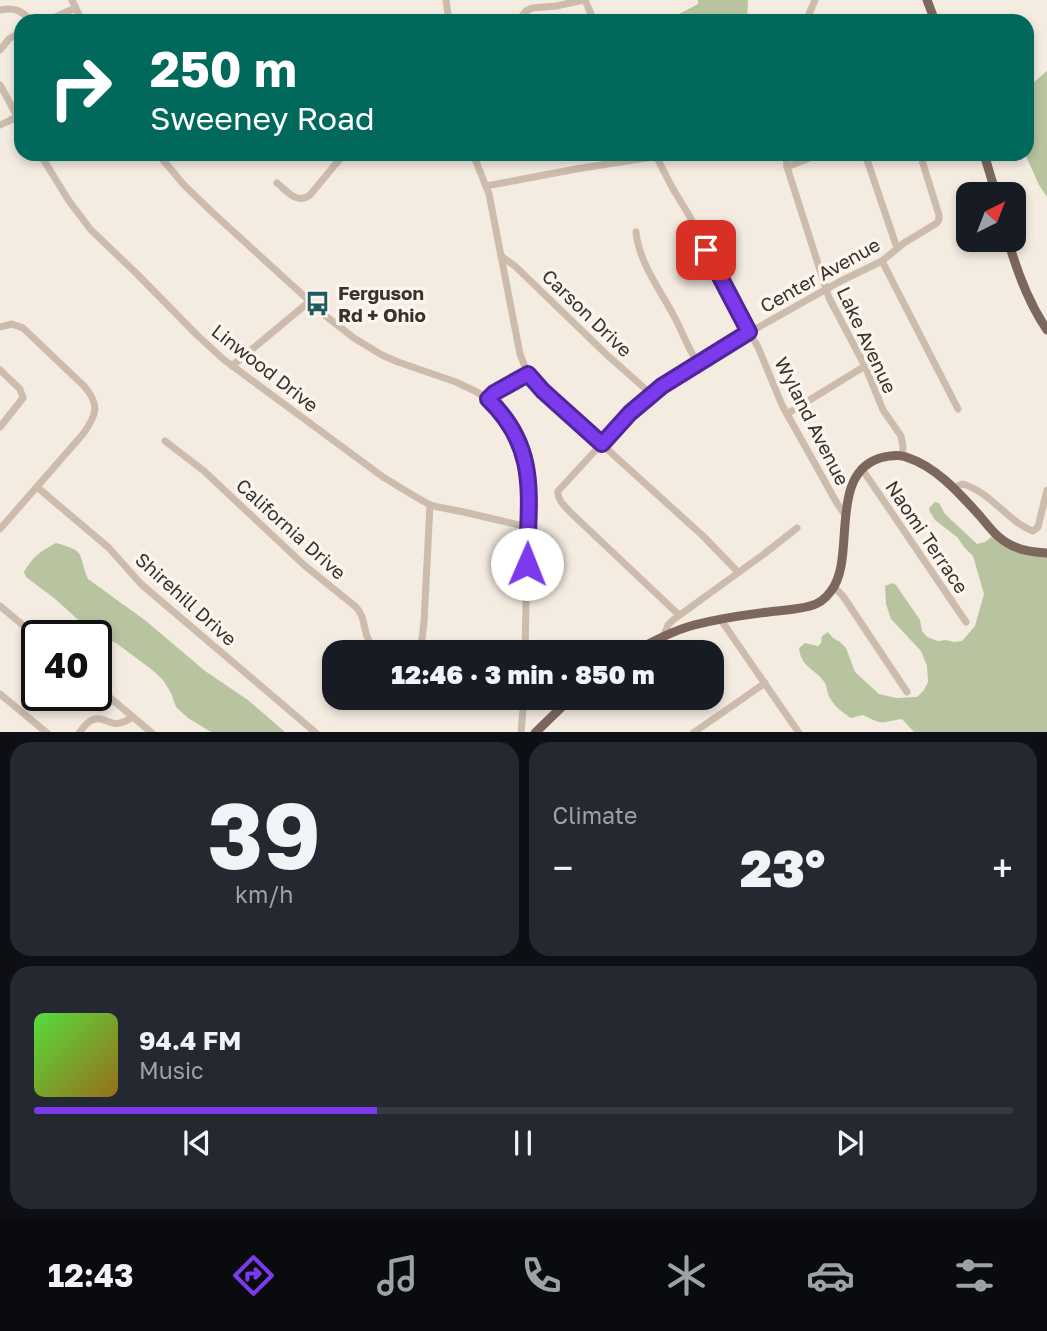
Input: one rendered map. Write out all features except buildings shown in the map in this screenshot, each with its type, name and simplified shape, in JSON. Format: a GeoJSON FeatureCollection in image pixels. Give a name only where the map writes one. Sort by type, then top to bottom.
{"type":"FeatureCollection","features":[{"type":"Feature","properties":{"kind":"main road"},"geometry":{"type":"LineString","coordinates":[[986,161],[992,182]]}},
{"type":"Feature","properties":{"kind":"main road"},"geometry":{"type":"LineString","coordinates":[[1012,252],[1023,286],[1047,330]]}},
{"type":"Feature","properties":{"kind":"main road"},"geometry":{"type":"LineString","coordinates":[[657,640],[687,627],[810,607],[822,600],[834,587],[840,570],[851,487],[862,469],[881,458],[902,456],[933,471],[954,486],[995,534],[1006,542],[1024,550],[1047,553]]}},
{"type":"Feature","properties":{"kind":"main road"},"geometry":{"type":"LineString","coordinates":[[536,732],[559,710]]}},
{"type":"Feature","properties":{"kind":"street"},"geometry":{"type":"LineString","coordinates":[[523,14],[533,8],[584,0]]}},
{"type":"Feature","properties":{"kind":"street"},"geometry":{"type":"LineString","coordinates":[[58,14],[74,4]]}},
{"type":"Feature","properties":{"kind":"street"},"geometry":{"type":"LineString","coordinates":[[0,10],[10,8],[23,14]]}},
{"type":"Feature","properties":{"kind":"street"},"geometry":{"type":"LineString","coordinates":[[0,50],[14,36]]}},
{"type":"Feature","properties":{"kind":"street"},"geometry":{"type":"LineString","coordinates":[[0,85],[14,111]]}},
{"type":"Feature","properties":{"kind":"street","name":"Linwood Drive"},"geometry":{"type":"LineString","coordinates":[[44,161],[91,230],[205,343],[232,366],[383,477],[430,505],[528,527]]}},
{"type":"Feature","properties":{"kind":"street"},"geometry":{"type":"LineString","coordinates":[[164,161],[194,195],[354,338],[382,355],[416,370],[456,382],[475,391],[488,399],[510,423],[523,450],[528,483],[525,640]]}},
{"type":"Feature","properties":{"kind":"street"},"geometry":{"type":"LineString","coordinates":[[277,183],[293,196],[304,199],[338,161]]}},
{"type":"Feature","properties":{"kind":"street"},"geometry":{"type":"LineString","coordinates":[[476,161],[486,186],[518,348],[528,374],[738,572]]}},
{"type":"Feature","properties":{"kind":"street"},"geometry":{"type":"LineString","coordinates":[[486,186],[622,161]]}},
{"type":"Feature","properties":{"kind":"street","name":"Wyland Avenue"},"geometry":{"type":"LineString","coordinates":[[659,161],[758,347],[787,414],[846,516]]}},
{"type":"Feature","properties":{"kind":"street","name":"Lake Avenue"},"geometry":{"type":"LineString","coordinates":[[787,161],[825,289],[865,366],[883,410],[902,439],[902,456]]}},
{"type":"Feature","properties":{"kind":"street"},"geometry":{"type":"LineString","coordinates":[[787,167],[802,161]]}},
{"type":"Feature","properties":{"kind":"street"},"geometry":{"type":"LineString","coordinates":[[867,161],[897,248]]}},
{"type":"Feature","properties":{"kind":"street","name":"Center Avenue"},"geometry":{"type":"LineString","coordinates":[[679,615],[570,512],[560,501],[560,489],[630,413],[674,377],[825,289],[882,261],[897,248],[931,227],[939,219],[922,161]]}},
{"type":"Feature","properties":{"kind":"street"},"geometry":{"type":"LineString","coordinates":[[636,232],[639,249],[698,363]]}},
{"type":"Feature","properties":{"kind":"street","name":"Carson Drive"},"geometry":{"type":"LineString","coordinates":[[501,256],[515,266],[651,394]]}},
{"type":"Feature","properties":{"kind":"street"},"geometry":{"type":"LineString","coordinates":[[882,261],[958,410]]}},
{"type":"Feature","properties":{"kind":"street"},"geometry":{"type":"LineString","coordinates":[[232,366],[310,301]]}},
{"type":"Feature","properties":{"kind":"street"},"geometry":{"type":"LineString","coordinates":[[0,327],[12,324],[23,328],[83,386],[94,401],[95,413],[91,424],[0,529]]}},
{"type":"Feature","properties":{"kind":"street"},"geometry":{"type":"LineString","coordinates":[[787,414],[865,366]]}},
{"type":"Feature","properties":{"kind":"street"},"geometry":{"type":"LineString","coordinates":[[0,370],[20,389],[23,398],[0,427]]}},
{"type":"Feature","properties":{"kind":"street"},"geometry":{"type":"LineString","coordinates":[[488,399],[528,374]]}},
{"type":"Feature","properties":{"kind":"street","name":"California Drive"},"geometry":{"type":"LineString","coordinates":[[165,441],[195,464],[311,571],[356,607],[362,615],[368,640]]}},
{"type":"Feature","properties":{"kind":"street","name":"Naomi Terrace"},"geometry":{"type":"LineString","coordinates":[[862,469],[966,622]]}},
{"type":"Feature","properties":{"kind":"street"},"geometry":{"type":"LineString","coordinates":[[954,486],[963,484],[981,492],[1033,531],[1038,527],[1047,490]]}},
{"type":"Feature","properties":{"kind":"street","name":"Shirehill Drive"},"geometry":{"type":"LineString","coordinates":[[37,487],[109,548],[141,584],[315,732]]}},
{"type":"Feature","properties":{"kind":"street"},"geometry":{"type":"LineString","coordinates":[[422,640],[425,622],[430,505]]}},
{"type":"Feature","properties":{"kind":"street"},"geometry":{"type":"LineString","coordinates":[[663,637],[668,625],[679,615],[797,528]]}},
{"type":"Feature","properties":{"kind":"street"},"geometry":{"type":"LineString","coordinates":[[834,587],[843,596],[907,692]]}},
{"type":"Feature","properties":{"kind":"street"},"geometry":{"type":"LineString","coordinates":[[0,606],[21,624]]}},
{"type":"Feature","properties":{"kind":"street"},"geometry":{"type":"LineString","coordinates":[[721,620],[798,732]]}},
{"type":"Feature","properties":{"kind":"street"},"geometry":{"type":"LineString","coordinates":[[694,732],[765,683]]}},
{"type":"Feature","properties":{"kind":"street"},"geometry":{"type":"LineString","coordinates":[[0,694],[46,732]]}},
{"type":"Feature","properties":{"kind":"street"},"geometry":{"type":"LineString","coordinates":[[112,699],[151,732]]}},
{"type":"Feature","properties":{"kind":"street"},"geometry":{"type":"LineString","coordinates":[[521,732],[523,710]]}},
{"type":"Feature","properties":{"kind":"street"},"geometry":{"type":"LineString","coordinates":[[80,732],[94,719],[118,729],[133,717]]}},
{"type":"Feature","properties":{"kind":"green space"},"geometry":{"type":"Polygon","coordinates":[[[698,0],[748,0],[747,14],[679,14],[698,4],[698,0]]]}},
{"type":"Feature","properties":{"kind":"green space"},"geometry":{"type":"Polygon","coordinates":[[[1047,71],[1047,197],[1028,161],[1034,161],[1034,82],[1047,71]]]}},
{"type":"Feature","properties":{"kind":"green space"},"geometry":{"type":"Polygon","coordinates":[[[935,502],[939,503],[945,514],[977,544],[985,542],[995,534],[1001,539],[1047,553],[1047,732],[914,732],[902,719],[882,722],[863,715],[851,718],[835,705],[825,683],[800,655],[799,648],[805,643],[818,646],[822,636],[828,632],[846,648],[855,672],[879,694],[896,698],[917,697],[924,690],[928,682],[927,666],[921,651],[891,619],[886,604],[885,586],[892,583],[896,585],[920,620],[922,631],[927,637],[938,641],[962,641],[975,626],[984,594],[973,556],[930,512],[929,508],[935,502]]]}},
{"type":"Feature","properties":{"kind":"green space"},"geometry":{"type":"Polygon","coordinates":[[[56,543],[77,551],[88,579],[146,621],[205,671],[248,700],[285,732],[211,732],[188,718],[176,707],[163,680],[112,641],[112,620],[79,620],[26,577],[24,572],[27,567],[42,551],[56,543]]]}},
{"type":"Feature","properties":{"kind":"place","name":"Ferguson Rd + Ohio"},"geometry":{"type":"Point","coordinates":[318,304]}},
{"type":"Feature","properties":{"kind":"route"},"geometry":{"type":"LineString","coordinates":[[527,564],[526,461],[520,441],[510,423],[488,399],[528,374],[602,444],[651,394],[749,332],[706,250]]}}]}
